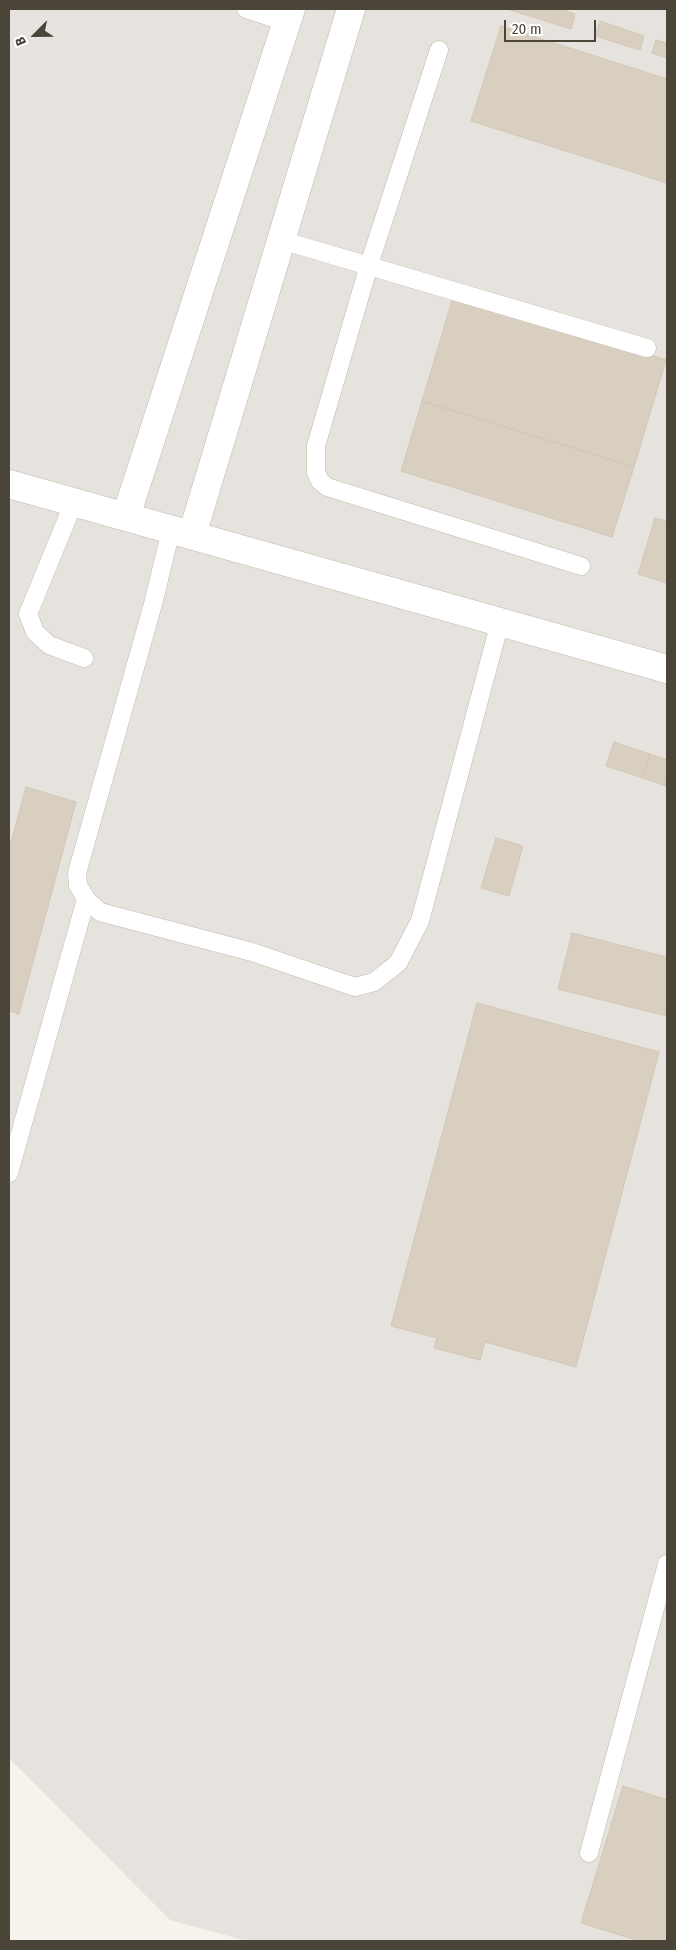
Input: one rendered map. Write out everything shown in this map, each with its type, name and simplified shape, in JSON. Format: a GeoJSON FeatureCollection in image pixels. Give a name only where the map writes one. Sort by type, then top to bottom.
{"type":"FeatureCollection","features":[{"type":"Feature","properties":{"kind":"street"},"geometry":{"type":"LineString","coordinates":[[182,532],[281,240],[351,9]]}},
{"type":"Feature","properties":{"kind":"street"},"geometry":{"type":"LineString","coordinates":[[126,516],[288,16]]}},
{"type":"Feature","properties":{"kind":"street"},"geometry":{"type":"LineString","coordinates":[[9,484],[667,669]]}},
{"type":"Feature","properties":{"kind":"lane"},"geometry":{"type":"LineString","coordinates":[[246,9],[288,16]]}},
{"type":"Feature","properties":{"kind":"lane"},"geometry":{"type":"LineString","coordinates":[[439,50],[369,265],[316,446],[316,472],[320,481],[328,487],[580,566]]}},
{"type":"Feature","properties":{"kind":"lane"},"geometry":{"type":"LineString","coordinates":[[281,240],[648,348]]}},
{"type":"Feature","properties":{"kind":"lane"},"geometry":{"type":"LineString","coordinates":[[74,502],[28,614],[35,632],[49,645],[84,658]]}},
{"type":"Feature","properties":{"kind":"lane"},"geometry":{"type":"LineString","coordinates":[[182,532],[153,604],[77,873],[78,885],[86,900],[100,912],[252,952],[356,987],[374,982],[398,963],[420,921],[500,622]]}},
{"type":"Feature","properties":{"kind":"lane"},"geometry":{"type":"LineString","coordinates":[[9,1173],[86,900]]}},
{"type":"Feature","properties":{"kind":"lane"},"geometry":{"type":"LineString","coordinates":[[589,1853],[667,1564]]}},
{"type":"Feature","properties":{"kind":"shaded area"},"geometry":{"type":"Polygon","coordinates":[[[9,9],[667,9],[667,1941],[247,1941],[170,1920],[9,1758],[9,9]]]}},
{"type":"Feature","properties":{"kind":"building"},"geometry":{"type":"Polygon","coordinates":[[[507,9],[560,9],[575,14],[571,29],[507,9]]]}},
{"type":"Feature","properties":{"kind":"building"},"geometry":{"type":"Polygon","coordinates":[[[600,21],[644,36],[640,50],[595,36],[600,21]]]}},
{"type":"Feature","properties":{"kind":"building"},"geometry":{"type":"Polygon","coordinates":[[[501,26],[667,79],[667,183],[471,121],[501,26]]]}},
{"type":"Feature","properties":{"kind":"building"},"geometry":{"type":"Polygon","coordinates":[[[656,40],[667,43],[667,58],[652,53],[656,40]]]}},
{"type":"Feature","properties":{"kind":"building"},"geometry":{"type":"Polygon","coordinates":[[[454,294],[666,360],[634,467],[422,401],[454,294]]]}},
{"type":"Feature","properties":{"kind":"building"},"geometry":{"type":"Polygon","coordinates":[[[422,401],[634,467],[612,537],[401,471],[422,401]]]}},
{"type":"Feature","properties":{"kind":"building"},"geometry":{"type":"Polygon","coordinates":[[[655,518],[667,521],[667,583],[638,574],[655,518]]]}},
{"type":"Feature","properties":{"kind":"building"},"geometry":{"type":"Polygon","coordinates":[[[614,742],[650,754],[643,778],[606,766],[614,742]]]}},
{"type":"Feature","properties":{"kind":"building"},"geometry":{"type":"Polygon","coordinates":[[[650,754],[667,760],[666,786],[643,778],[650,754]]]}},
{"type":"Feature","properties":{"kind":"building"},"geometry":{"type":"Polygon","coordinates":[[[26,787],[76,802],[19,1014],[9,1011],[9,850],[26,787]]]}},
{"type":"Feature","properties":{"kind":"building"},"geometry":{"type":"Polygon","coordinates":[[[496,838],[523,846],[509,896],[481,888],[496,838]]]}},
{"type":"Feature","properties":{"kind":"building"},"geometry":{"type":"Polygon","coordinates":[[[572,933],[667,957],[667,1016],[558,989],[572,933]]]}},
{"type":"Feature","properties":{"kind":"building"},"geometry":{"type":"Polygon","coordinates":[[[477,1003],[659,1052],[576,1367],[485,1342],[480,1360],[434,1348],[437,1338],[391,1326],[477,1003]]]}},
{"type":"Feature","properties":{"kind":"building"},"geometry":{"type":"Polygon","coordinates":[[[623,1786],[667,1800],[667,1941],[639,1941],[581,1923],[623,1786]]]}}]}
